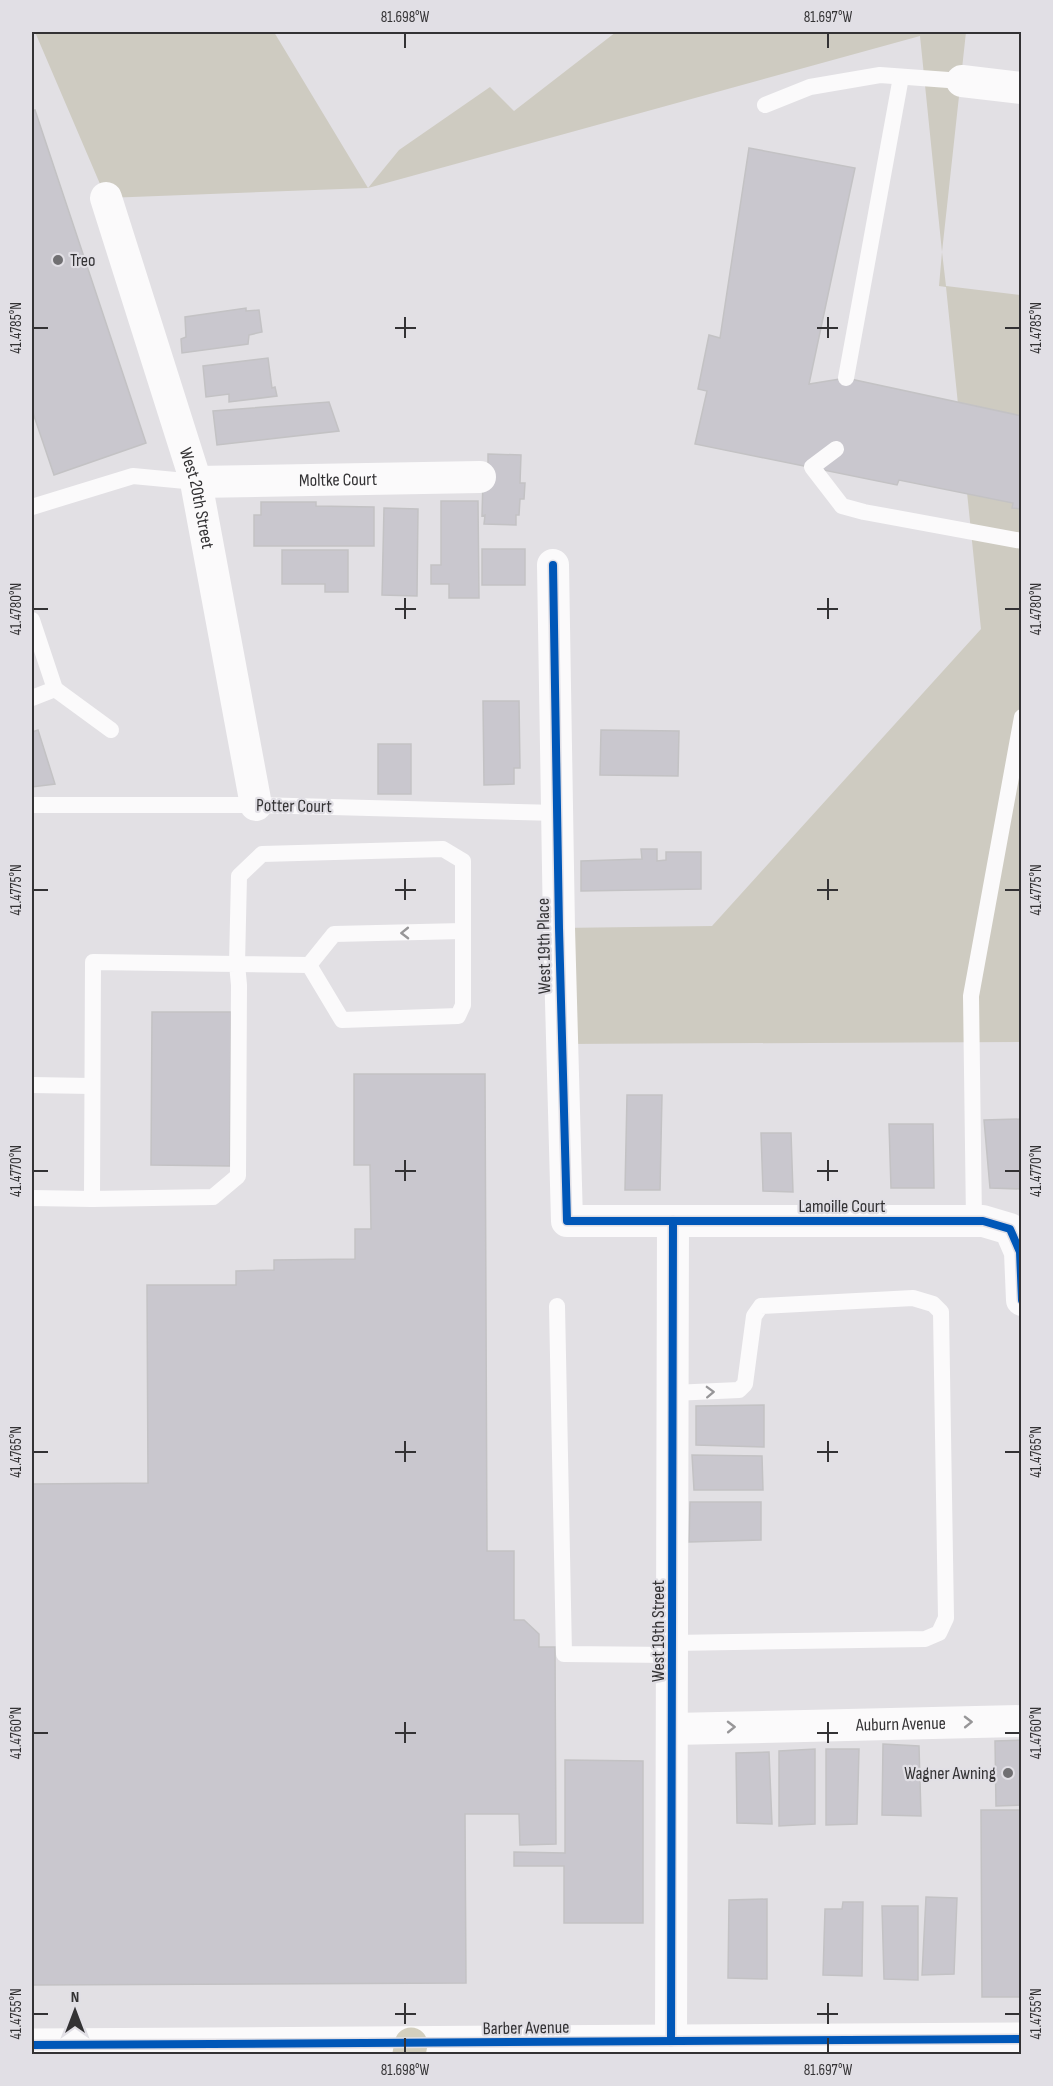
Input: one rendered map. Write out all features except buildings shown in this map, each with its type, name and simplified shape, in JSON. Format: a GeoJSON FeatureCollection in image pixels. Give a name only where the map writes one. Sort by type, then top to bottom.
{"type":"FeatureCollection","features":[{"type":"Feature","properties":{"kind":"street"},"geometry":{"type":"LineString","coordinates":[[963,81],[1022,88]]}},
{"type":"Feature","properties":{"kind":"street","name":"West 20th Street"},"geometry":{"type":"LineString","coordinates":[[106,198],[196,482],[256,805]]}},
{"type":"Feature","properties":{"kind":"street","name":"Moltke Court"},"geometry":{"type":"LineString","coordinates":[[196,482],[480,477]]}},
{"type":"Feature","properties":{"kind":"street","name":"West 19th Place"},"geometry":{"type":"LineString","coordinates":[[554,565],[563,1120],[567,1221],[673,1221]]}},
{"type":"Feature","properties":{"kind":"street","name":"Lamoille Court"},"geometry":{"type":"LineString","coordinates":[[673,1221],[983,1221],[1010,1229],[1020,1252],[1022,1300]]}},
{"type":"Feature","properties":{"kind":"street","name":"West 19th Street"},"geometry":{"type":"LineString","coordinates":[[671,2041],[673,1221]]}},
{"type":"Feature","properties":{"kind":"street","name":"Auburn Avenue"},"geometry":{"type":"LineString","coordinates":[[673,1729],[1022,1721]]}},
{"type":"Feature","properties":{"kind":"street","name":"Barber Avenue"},"geometry":{"type":"LineString","coordinates":[[32,2045],[410,2049],[671,2041],[720,2048],[860,2047],[1022,2039]]}},
{"type":"Feature","properties":{"kind":"lane"},"geometry":{"type":"LineString","coordinates":[[765,105],[810,87],[880,75],[963,81]]}},
{"type":"Feature","properties":{"kind":"lane"},"geometry":{"type":"LineString","coordinates":[[846,378],[901,77]]}},
{"type":"Feature","properties":{"kind":"lane"},"geometry":{"type":"LineString","coordinates":[[836,449],[812,467],[842,506],[1022,541]]}},
{"type":"Feature","properties":{"kind":"lane"},"geometry":{"type":"LineString","coordinates":[[32,507],[133,476],[196,482]]}},
{"type":"Feature","properties":{"kind":"lane"},"geometry":{"type":"LineString","coordinates":[[32,620],[55,689],[111,730]]}},
{"type":"Feature","properties":{"kind":"lane"},"geometry":{"type":"LineString","coordinates":[[32,698],[55,689]]}},
{"type":"Feature","properties":{"kind":"lane"},"geometry":{"type":"LineString","coordinates":[[974,1221],[971,996],[1022,717]]}},
{"type":"Feature","properties":{"kind":"lane","name":"Potter Court"},"geometry":{"type":"LineString","coordinates":[[32,805],[256,805],[557,813]]}},
{"type":"Feature","properties":{"kind":"lane"},"geometry":{"type":"LineString","coordinates":[[32,1198],[213,1197],[238,1176],[239,876],[262,854],[443,849],[463,861],[464,1005],[458,1016],[342,1020],[309,965]]}},
{"type":"Feature","properties":{"kind":"lane"},"geometry":{"type":"LineString","coordinates":[[309,965],[334,934],[463,931]]}},
{"type":"Feature","properties":{"kind":"lane"},"geometry":{"type":"LineString","coordinates":[[92,1199],[93,962],[309,965]]}},
{"type":"Feature","properties":{"kind":"lane"},"geometry":{"type":"LineString","coordinates":[[32,1085],[91,1086]]}},
{"type":"Feature","properties":{"kind":"lane"},"geometry":{"type":"LineString","coordinates":[[557,1306],[564,1654],[673,1649],[712,1642],[925,1639],[939,1633],[946,1618],[941,1312],[933,1304],[914,1298],[761,1306],[754,1316],[745,1384],[739,1390],[673,1393]]}},
{"type":"Feature","properties":{"kind":"shaded area"},"geometry":{"type":"Polygon","coordinates":[[[35,32],[274,32],[368,188],[106,198],[35,32]]]}},
{"type":"Feature","properties":{"kind":"shaded area"},"geometry":{"type":"Polygon","coordinates":[[[616,32],[966,32],[942,252],[920,36],[368,188],[399,150],[490,87],[514,111],[616,32]]]}},
{"type":"Feature","properties":{"kind":"shaded area"},"geometry":{"type":"Polygon","coordinates":[[[942,252],[946,286],[1021,295],[1021,1042],[562,1044],[559,928],[712,926],[981,629],[946,287],[939,286],[942,252]]]}},
{"type":"Feature","properties":{"kind":"cycle path"},"geometry":{"type":"LineString","coordinates":[[553,565],[567,1221],[983,1221],[1010,1229],[1020,1252],[1022,1300]]}},
{"type":"Feature","properties":{"kind":"cycle path"},"geometry":{"type":"LineString","coordinates":[[671,2041],[673,1221]]}},
{"type":"Feature","properties":{"kind":"cycle path"},"geometry":{"type":"LineString","coordinates":[[32,2045],[1022,2039]]}},
{"type":"Feature","properties":{"kind":"place","name":"Treo"},"geometry":{"type":"Point","coordinates":[58,260]}},
{"type":"Feature","properties":{"kind":"place","name":"Wagner Awning"},"geometry":{"type":"Point","coordinates":[1008,1773]}}]}
